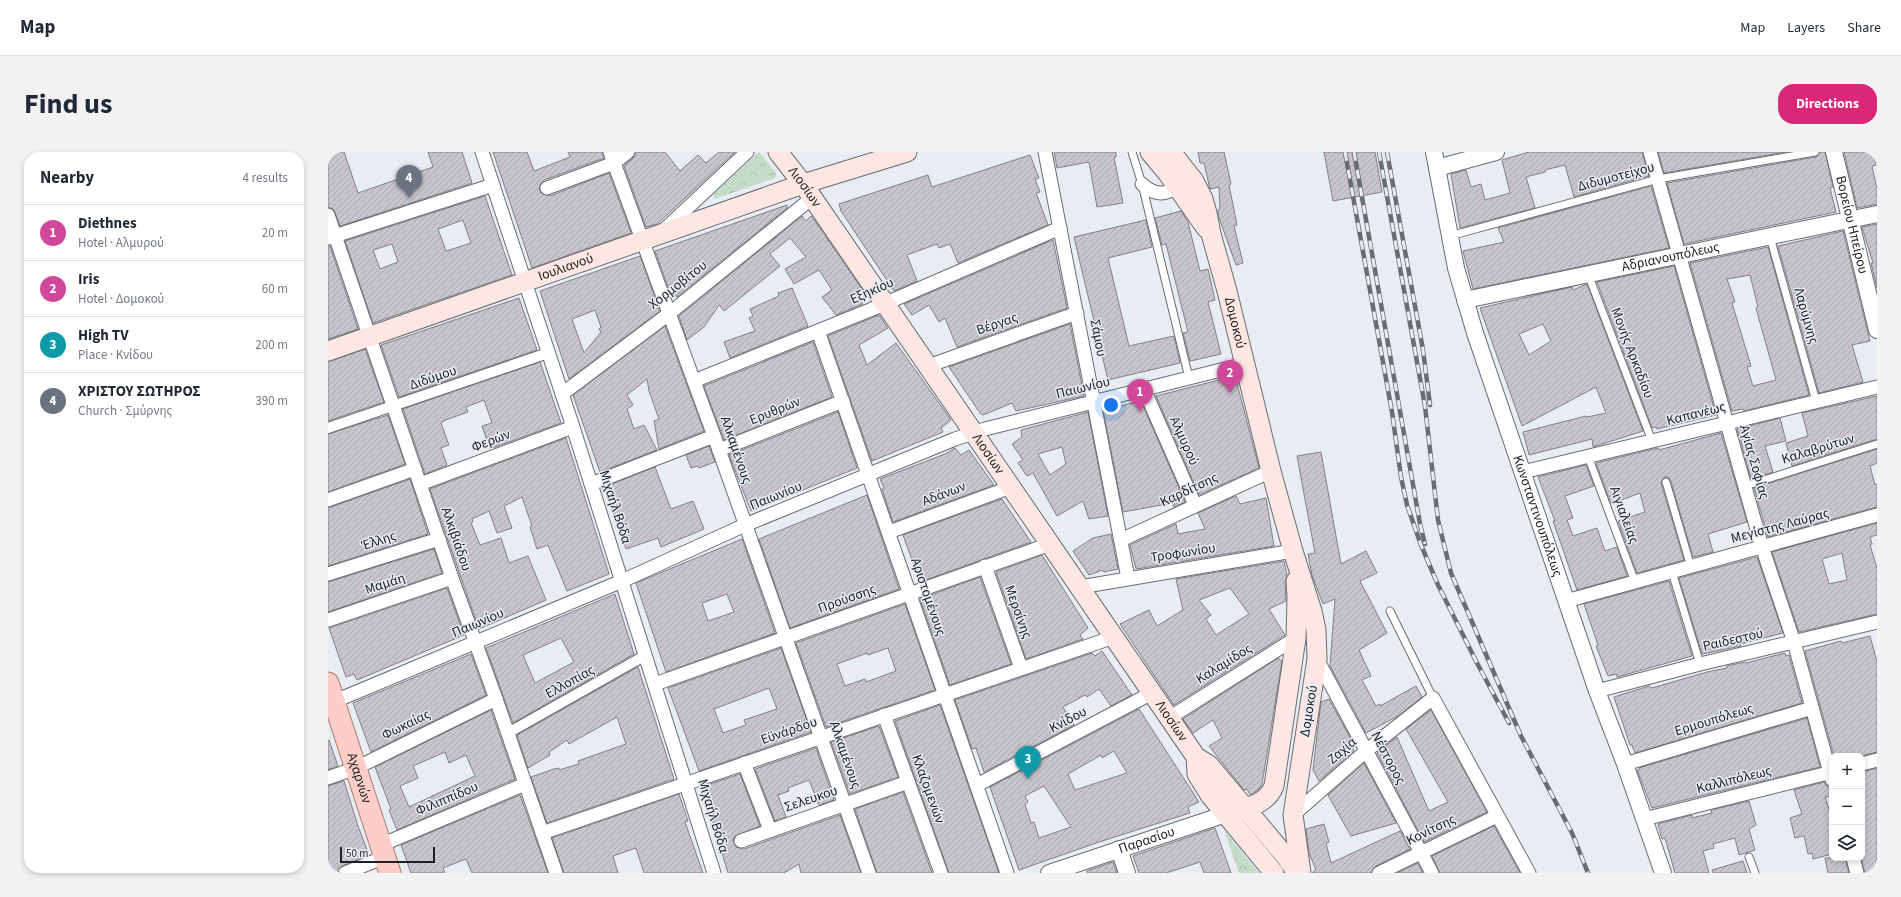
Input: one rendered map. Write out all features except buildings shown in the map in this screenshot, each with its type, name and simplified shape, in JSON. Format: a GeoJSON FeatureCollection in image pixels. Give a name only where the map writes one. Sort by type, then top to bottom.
{"type":"FeatureCollection","features":[{"type":"Feature","properties":{"kind":"main road","name":"Λιοσίων"},"geometry":{"type":"LineString","coordinates":[[778,152],[808,191],[1196,757],[1209,765],[1297,873]]}},
{"type":"Feature","properties":{"kind":"main road","name":"Ιουλιανού"},"geometry":{"type":"LineString","coordinates":[[328,351],[660,234],[808,191],[907,152]]}},
{"type":"Feature","properties":{"kind":"main road"},"geometry":{"type":"LineString","coordinates":[[1150,152],[1211,234]]}},
{"type":"Feature","properties":{"kind":"main road","name":"Δομοκού"},"geometry":{"type":"LineString","coordinates":[[1176,158],[1194,181],[1203,199],[1271,471],[1293,551],[1312,611],[1316,630],[1316,659],[1293,815],[1301,873]]}},
{"type":"Feature","properties":{"kind":"main road","name":"Δομοκού"},"geometry":{"type":"LineString","coordinates":[[1245,808],[1259,804],[1271,793],[1274,786],[1296,638],[1297,597],[1293,551]]}},
{"type":"Feature","properties":{"kind":"main road","name":"Αχαρνών"},"geometry":{"type":"LineString","coordinates":[[330,696],[386,858]]}},
{"type":"Feature","properties":{"kind":"main road","name":"Λιοσίων"},"geometry":{"type":"LineString","coordinates":[[1196,757],[1197,774],[1210,795],[1274,873]]}},
{"type":"Feature","properties":{"kind":"main road","name":"Παρασίου"},"geometry":{"type":"LineString","coordinates":[[1226,814],[1245,808]]}},
{"type":"Feature","properties":{"kind":"street","name":"Μιχαήλ Βόδα"},"geometry":{"type":"LineString","coordinates":[[482,152],[573,426],[714,873]]}},
{"type":"Feature","properties":{"kind":"street"},"geometry":{"type":"LineString","coordinates":[[547,188],[612,157],[628,152]]}},
{"type":"Feature","properties":{"kind":"street"},"geometry":{"type":"LineString","coordinates":[[660,234],[747,152]]}},
{"type":"Feature","properties":{"kind":"street","name":"Σάμου"},"geometry":{"type":"LineString","coordinates":[[1045,152],[1128,578]]}},
{"type":"Feature","properties":{"kind":"street","name":"Κωνσταντινουπόλεως"},"geometry":{"type":"LineString","coordinates":[[1434,152],[1450,236],[1465,300],[1597,692],[1625,764],[1663,873]]}},
{"type":"Feature","properties":{"kind":"street"},"geometry":{"type":"LineString","coordinates":[[1437,168],[1496,152]]}},
{"type":"Feature","properties":{"kind":"street","name":"Αγίας Σοφίας"},"geometry":{"type":"LineString","coordinates":[[1650,152],[1744,486],[1762,547],[1794,642],[1829,768]]}},
{"type":"Feature","properties":{"kind":"street","name":"Βορείου Ηπείρου"},"geometry":{"type":"LineString","coordinates":[[1834,152],[1850,220],[1873,297],[1877,330]]}},
{"type":"Feature","properties":{"kind":"street","name":"Αλκαμένους"},"geometry":{"type":"LineString","coordinates":[[612,157],[670,313],[822,737],[869,873]]}},
{"type":"Feature","properties":{"kind":"street"},"geometry":{"type":"LineString","coordinates":[[1142,184],[1147,189],[1160,193],[1167,192],[1176,186]]}},
{"type":"Feature","properties":{"kind":"street"},"geometry":{"type":"LineString","coordinates":[[331,237],[493,185]]}},
{"type":"Feature","properties":{"kind":"street","name":"Χορμοβίτου"},"geometry":{"type":"LineString","coordinates":[[562,394],[670,313],[808,191]]}},
{"type":"Feature","properties":{"kind":"street","name":"Αδριανουπόλεως"},"geometry":{"type":"LineString","coordinates":[[1465,300],[1877,214]]}},
{"type":"Feature","properties":{"kind":"street","name":"Αλκιβιάδου"},"geometry":{"type":"LineString","coordinates":[[328,215],[331,237],[370,336],[452,578],[508,733],[556,873]]}},
{"type":"Feature","properties":{"kind":"street","name":"Εξηκίου"},"geometry":{"type":"LineString","coordinates":[[694,380],[818,332],[1060,228]]}},
{"type":"Feature","properties":{"kind":"street","name":"Βέργας"},"geometry":{"type":"LineString","coordinates":[[928,366],[1077,313]]}},
{"type":"Feature","properties":{"kind":"street","name":"Αριστομένους"},"geometry":{"type":"LineString","coordinates":[[818,332],[946,694],[1007,873]]}},
{"type":"Feature","properties":{"kind":"street","name":"Διδύμου"},"geometry":{"type":"LineString","coordinates":[[328,428],[548,353]]}},
{"type":"Feature","properties":{"kind":"street","name":"Παιωνίου"},"geometry":{"type":"LineString","coordinates":[[330,696],[475,642],[622,581],[745,525],[869,476],[955,439],[1245,364]]}},
{"type":"Feature","properties":{"kind":"street","name":"Καπανέως"},"geometry":{"type":"LineString","coordinates":[[1523,472],[1877,387]]}},
{"type":"Feature","properties":{"kind":"street","name":"Αλμυρού"},"geometry":{"type":"LineString","coordinates":[[1144,389],[1195,505]]}},
{"type":"Feature","properties":{"kind":"street","name":"Ερυθρών"},"geometry":{"type":"LineString","coordinates":[[719,450],[843,401]]}},
{"type":"Feature","properties":{"kind":"street","name":"Φερών"},"geometry":{"type":"LineString","coordinates":[[420,484],[573,426]]}},
{"type":"Feature","properties":{"kind":"street"},"geometry":{"type":"LineString","coordinates":[[591,484],[714,436]]}},
{"type":"Feature","properties":{"kind":"street"},"geometry":{"type":"LineString","coordinates":[[328,500],[415,469]]}},
{"type":"Feature","properties":{"kind":"street","name":"Καρδίτσης"},"geometry":{"type":"LineString","coordinates":[[1121,540],[1271,471]]}},
{"type":"Feature","properties":{"kind":"street","name":"Αδάνων"},"geometry":{"type":"LineString","coordinates":[[889,532],[1011,487]]}},
{"type":"Feature","properties":{"kind":"street","name":"Μεγίστης Λαύρας"},"geometry":{"type":"LineString","coordinates":[[1566,601],[1877,515]]}},
{"type":"Feature","properties":{"kind":"street","name":"Έλλης"},"geometry":{"type":"LineString","coordinates":[[328,574],[439,539]]}},
{"type":"Feature","properties":{"kind":"street","name":"Προύσσης"},"geometry":{"type":"LineString","coordinates":[[655,684],[1050,544]]}},
{"type":"Feature","properties":{"kind":"street","name":"Τροφωνίου"},"geometry":{"type":"LineString","coordinates":[[1080,587],[1293,551]]}},
{"type":"Feature","properties":{"kind":"street","name":"Μερσίνης"},"geometry":{"type":"LineString","coordinates":[[985,566],[1021,668]]}},
{"type":"Feature","properties":{"kind":"street","name":"Μαμάη"},"geometry":{"type":"LineString","coordinates":[[328,620],[452,578]]}},
{"type":"Feature","properties":{"kind":"street","name":"Ραιδεστού"},"geometry":{"type":"LineString","coordinates":[[1597,692],[1700,664],[1877,624]]}},
{"type":"Feature","properties":{"kind":"street","name":"Εϋνάρδου"},"geometry":{"type":"LineString","coordinates":[[542,833],[1114,637]]}},
{"type":"Feature","properties":{"kind":"street","name":"Καλαμίδος"},"geometry":{"type":"LineString","coordinates":[[1169,718],[1296,638]]}},
{"type":"Feature","properties":{"kind":"street","name":"Ελλοπίας"},"geometry":{"type":"LineString","coordinates":[[508,733],[646,655]]}},
{"type":"Feature","properties":{"kind":"street","name":"Νέστορος"},"geometry":{"type":"LineString","coordinates":[[1316,659],[1432,873]]}},
{"type":"Feature","properties":{"kind":"street"},"geometry":{"type":"LineString","coordinates":[[1311,693],[1333,690]]}},
{"type":"Feature","properties":{"kind":"street","name":"Κνίδου"},"geometry":{"type":"LineString","coordinates":[[977,785],[1152,693]]}},
{"type":"Feature","properties":{"kind":"street"},"geometry":{"type":"LineString","coordinates":[[1433,698],[1529,873]]}},
{"type":"Feature","properties":{"kind":"street","name":"Ζαχία"},"geometry":{"type":"LineString","coordinates":[[1293,815],[1366,751],[1433,698]]}},
{"type":"Feature","properties":{"kind":"street","name":"Φωκαίας"},"geometry":{"type":"LineString","coordinates":[[328,778],[356,768],[496,699]]}},
{"type":"Feature","properties":{"kind":"street","name":"Ερμουπόλεως"},"geometry":{"type":"LineString","coordinates":[[1625,764],[1812,708]]}},
{"type":"Feature","properties":{"kind":"street","name":"Κλαζομενών"},"geometry":{"type":"LineString","coordinates":[[884,715],[941,873]]}},
{"type":"Feature","properties":{"kind":"street"},"geometry":{"type":"LineString","coordinates":[[1865,763],[1877,760]]}},
{"type":"Feature","properties":{"kind":"street"},"geometry":{"type":"LineString","coordinates":[[744,763],[770,830]]}},
{"type":"Feature","properties":{"kind":"street","name":"Καλλιπόλεως"},"geometry":{"type":"LineString","coordinates":[[1644,820],[1829,775]]}},
{"type":"Feature","properties":{"kind":"street","name":"Σελευκου"},"geometry":{"type":"LineString","coordinates":[[741,841],[908,782]]}},
{"type":"Feature","properties":{"kind":"street","name":"Φιλιππίδου"},"geometry":{"type":"LineString","coordinates":[[345,873],[386,858],[525,784]]}},
{"type":"Feature","properties":{"kind":"street","name":"Παρασίου"},"geometry":{"type":"LineString","coordinates":[[1049,873],[1226,814]]}},
{"type":"Feature","properties":{"kind":"street","name":"Κονίτσης"},"geometry":{"type":"LineString","coordinates":[[1379,873],[1497,816]]}},
{"type":"Feature","properties":{"kind":"street"},"geometry":{"type":"LineString","coordinates":[[1295,833],[1310,873]]}},
{"type":"Feature","properties":{"kind":"street"},"geometry":{"type":"LineString","coordinates":[[1119,849],[1127,873]]}},
{"type":"Feature","properties":{"kind":"street"},"geometry":{"type":"LineString","coordinates":[[1854,861],[1858,873]]}},
{"type":"Feature","properties":{"kind":"lane"},"geometry":{"type":"LineString","coordinates":[[1132,152],[1142,184],[1189,378]]}},
{"type":"Feature","properties":{"kind":"lane","name":"Διδυμοτείχου"},"geometry":{"type":"LineString","coordinates":[[1450,236],[1658,179],[1815,152]]}},
{"type":"Feature","properties":{"kind":"lane"},"geometry":{"type":"LineString","coordinates":[[1176,158],[1181,178],[1176,186]]}},
{"type":"Feature","properties":{"kind":"lane","name":"Λαρύμνης"},"geometry":{"type":"LineString","coordinates":[[1770,237],[1816,401]]}},
{"type":"Feature","properties":{"kind":"lane","name":"Μονής Αρκαδίου"},"geometry":{"type":"LineString","coordinates":[[1588,274],[1652,441]]}},
{"type":"Feature","properties":{"kind":"lane","name":"Καλαβρύτων"},"geometry":{"type":"LineString","coordinates":[[1744,486],[1877,444]]}},
{"type":"Feature","properties":{"kind":"lane","name":"Αιγιαλείας"},"geometry":{"type":"LineString","coordinates":[[1588,456],[1635,582]]}},
{"type":"Feature","properties":{"kind":"lane"},"geometry":{"type":"LineString","coordinates":[[1666,482],[1691,567]]}},
{"type":"Feature","properties":{"kind":"lane"},"geometry":{"type":"LineString","coordinates":[[1672,572],[1700,664]]}},
{"type":"Feature","properties":{"kind":"lane"},"geometry":{"type":"LineString","coordinates":[[1390,611],[1433,698]]}},
{"type":"Feature","properties":{"kind":"lane"},"geometry":{"type":"LineString","coordinates":[[1749,857],[1755,873]]}},
{"type":"Feature","properties":{"kind":"green space"},"geometry":{"type":"Polygon","coordinates":[[[759,152],[776,173],[775,178],[715,199],[713,195],[759,152]]]}},
{"type":"Feature","properties":{"kind":"green space"},"geometry":{"type":"Polygon","coordinates":[[[1224,830],[1229,836],[1259,873],[1239,873],[1224,830]]]}},
{"type":"Feature","properties":{"kind":"railway"},"geometry":{"type":"LineString","coordinates":[[1345,152],[1392,412],[1401,477],[1407,505],[1421,545],[1438,585],[1509,723]]}},
{"type":"Feature","properties":{"kind":"railway"},"geometry":{"type":"LineString","coordinates":[[1354,152],[1420,524],[1425,544]]}},
{"type":"Feature","properties":{"kind":"railway"},"geometry":{"type":"LineString","coordinates":[[1379,152],[1425,406],[1438,520],[1451,573],[1521,736],[1572,833],[1588,873]]}},
{"type":"Feature","properties":{"kind":"railway"},"geometry":{"type":"LineString","coordinates":[[1387,152],[1423,350],[1430,405]]}},
{"type":"Feature","properties":{"kind":"place","name":"ΧΡΙΣΤΟΥ ΣΩΤΗΡΟΣ"},"geometry":{"type":"Point","coordinates":[409,198]}},
{"type":"Feature","properties":{"kind":"place","name":"Iris"},"geometry":{"type":"Point","coordinates":[1230,393]}},
{"type":"Feature","properties":{"kind":"place","name":"Diethnes"},"geometry":{"type":"Point","coordinates":[1140,412]}},
{"type":"Feature","properties":{"kind":"place","name":"High TV"},"geometry":{"type":"Point","coordinates":[1028,779]}}]}
